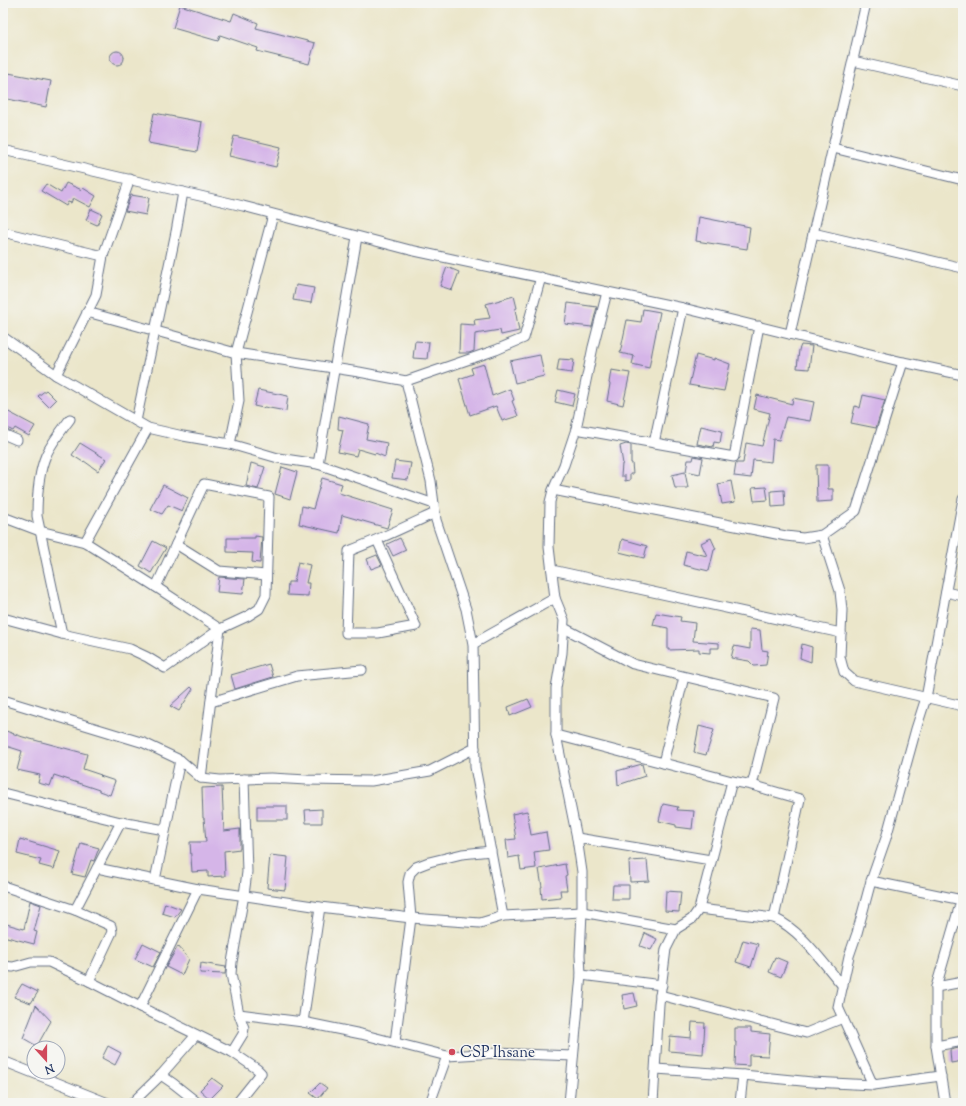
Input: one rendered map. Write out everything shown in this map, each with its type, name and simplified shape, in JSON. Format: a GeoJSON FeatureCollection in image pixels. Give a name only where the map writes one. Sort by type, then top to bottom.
{"type":"FeatureCollection","features":[{"type":"Feature","properties":{"kind":"street"},"geometry":{"type":"LineString","coordinates":[[790,334],[866,3]]}},
{"type":"Feature","properties":{"kind":"street"},"geometry":{"type":"LineString","coordinates":[[853,61],[963,86]]}},
{"type":"Feature","properties":{"kind":"street"},"geometry":{"type":"LineString","coordinates":[[833,148],[963,180]]}},
{"type":"Feature","properties":{"kind":"street"},"geometry":{"type":"LineString","coordinates":[[3,150],[183,192],[410,250],[683,308],[903,362],[963,375]]}},
{"type":"Feature","properties":{"kind":"street"},"geometry":{"type":"LineString","coordinates":[[56,375],[96,295],[103,256],[130,179]]}},
{"type":"Feature","properties":{"kind":"street"},"geometry":{"type":"LineString","coordinates":[[136,421],[183,192]]}},
{"type":"Feature","properties":{"kind":"street"},"geometry":{"type":"LineString","coordinates":[[230,444],[240,401],[236,353],[274,215]]}},
{"type":"Feature","properties":{"kind":"street"},"geometry":{"type":"LineString","coordinates":[[3,232],[103,256]]}},
{"type":"Feature","properties":{"kind":"street"},"geometry":{"type":"LineString","coordinates":[[813,233],[963,268]]}},
{"type":"Feature","properties":{"kind":"street"},"geometry":{"type":"LineString","coordinates":[[318,464],[357,237]]}},
{"type":"Feature","properties":{"kind":"street"},"geometry":{"type":"LineString","coordinates":[[87,312],[236,353],[406,381],[496,350],[524,338],[541,277]]}},
{"type":"Feature","properties":{"kind":"street"},"geometry":{"type":"LineString","coordinates":[[569,1103],[581,975],[582,872],[577,838],[556,735],[556,688],[562,653],[564,620],[555,598],[549,547],[550,502],[553,490],[564,465],[576,429],[593,347],[607,292]]}},
{"type":"Feature","properties":{"kind":"street"},"geometry":{"type":"LineString","coordinates":[[654,443],[683,308]]}},
{"type":"Feature","properties":{"kind":"street"},"geometry":{"type":"LineString","coordinates":[[576,429],[734,457],[759,326]]}},
{"type":"Feature","properties":{"kind":"street"},"geometry":{"type":"LineString","coordinates":[[3,350],[6,339],[56,375],[148,428],[230,444],[278,458],[318,464],[435,508]]}},
{"type":"Feature","properties":{"kind":"street"},"geometry":{"type":"LineString","coordinates":[[553,490],[786,536],[803,538],[822,535],[856,511],[903,362]]}},
{"type":"Feature","properties":{"kind":"street"},"geometry":{"type":"LineString","coordinates":[[406,381],[431,481],[436,520],[466,609],[473,644],[475,767],[503,916]]}},
{"type":"Feature","properties":{"kind":"street"},"geometry":{"type":"LineString","coordinates":[[62,634],[37,516],[40,476],[46,455],[70,419]]}},
{"type":"Feature","properties":{"kind":"street"},"geometry":{"type":"LineString","coordinates":[[84,542],[148,428]]}},
{"type":"Feature","properties":{"kind":"street"},"geometry":{"type":"LineString","coordinates":[[3,434],[17,440]]}},
{"type":"Feature","properties":{"kind":"street"},"geometry":{"type":"LineString","coordinates":[[3,618],[62,634],[130,649],[165,668],[220,629],[248,616],[259,608],[266,595],[269,497],[204,484],[156,587]]}},
{"type":"Feature","properties":{"kind":"street"},"geometry":{"type":"LineString","coordinates":[[873,1085],[838,1008],[849,956],[857,933],[871,881],[886,838],[926,698],[963,499]]}},
{"type":"Feature","properties":{"kind":"street"},"geometry":{"type":"LineString","coordinates":[[377,540],[416,626],[378,633],[346,633],[349,551],[377,540],[435,508]]}},
{"type":"Feature","properties":{"kind":"street"},"geometry":{"type":"LineString","coordinates":[[3,517],[40,530],[84,542],[220,629]]}},
{"type":"Feature","properties":{"kind":"street"},"geometry":{"type":"LineString","coordinates":[[822,535],[840,591],[842,610],[840,657],[844,672],[854,681],[963,706]]}},
{"type":"Feature","properties":{"kind":"street"},"geometry":{"type":"LineString","coordinates":[[176,544],[219,571],[266,575]]}},
{"type":"Feature","properties":{"kind":"street"},"geometry":{"type":"LineString","coordinates":[[552,570],[841,633]]}},
{"type":"Feature","properties":{"kind":"street"},"geometry":{"type":"LineString","coordinates":[[946,592],[963,596]]}},
{"type":"Feature","properties":{"kind":"street"},"geometry":{"type":"LineString","coordinates":[[473,644],[555,598]]}},
{"type":"Feature","properties":{"kind":"street"},"geometry":{"type":"LineString","coordinates":[[564,628],[633,664],[774,698],[752,785]]}},
{"type":"Feature","properties":{"kind":"street"},"geometry":{"type":"LineString","coordinates":[[200,778],[220,629]]}},
{"type":"Feature","properties":{"kind":"street"},"geometry":{"type":"LineString","coordinates":[[210,702],[297,676],[362,670]]}},
{"type":"Feature","properties":{"kind":"street"},"geometry":{"type":"LineString","coordinates":[[663,763],[684,677]]}},
{"type":"Feature","properties":{"kind":"street"},"geometry":{"type":"LineString","coordinates":[[3,700],[144,743],[180,760],[200,778],[220,780],[271,778],[371,781],[430,771],[475,748]]}},
{"type":"Feature","properties":{"kind":"street"},"geometry":{"type":"LineString","coordinates":[[556,735],[752,785],[800,799],[774,918]]}},
{"type":"Feature","properties":{"kind":"street"},"geometry":{"type":"LineString","coordinates":[[156,880],[180,760]]}},
{"type":"Feature","properties":{"kind":"street"},"geometry":{"type":"LineString","coordinates":[[232,1052],[243,1034],[244,1028],[239,1014],[233,986],[232,968],[247,872],[244,779]]}},
{"type":"Feature","properties":{"kind":"street"},"geometry":{"type":"LineString","coordinates":[[653,1103],[660,995],[666,949],[676,929],[692,919],[699,909],[732,781]]}},
{"type":"Feature","properties":{"kind":"street"},"geometry":{"type":"LineString","coordinates":[[3,793],[120,822],[165,830]]}},
{"type":"Feature","properties":{"kind":"street"},"geometry":{"type":"LineString","coordinates":[[75,910],[120,822]]}},
{"type":"Feature","properties":{"kind":"street"},"geometry":{"type":"LineString","coordinates":[[577,838],[711,860]]}},
{"type":"Feature","properties":{"kind":"street"},"geometry":{"type":"LineString","coordinates":[[395,1042],[411,918],[408,882],[410,873],[416,867],[429,862],[462,854],[491,851]]}},
{"type":"Feature","properties":{"kind":"street"},"geometry":{"type":"LineString","coordinates":[[97,868],[198,889],[320,907],[411,918],[480,923],[503,916],[582,912],[676,929]]}},
{"type":"Feature","properties":{"kind":"street"},"geometry":{"type":"LineString","coordinates":[[871,881],[962,897],[936,987],[936,1046],[944,1103]]}},
{"type":"Feature","properties":{"kind":"street"},"geometry":{"type":"LineString","coordinates":[[3,886],[75,910],[111,926],[112,932],[89,981]]}},
{"type":"Feature","properties":{"kind":"street"},"geometry":{"type":"LineString","coordinates":[[140,1007],[198,889]]}},
{"type":"Feature","properties":{"kind":"street"},"geometry":{"type":"LineString","coordinates":[[303,1022],[320,907]]}},
{"type":"Feature","properties":{"kind":"street"},"geometry":{"type":"LineString","coordinates":[[699,909],[774,918],[784,923],[797,932],[843,986]]}},
{"type":"Feature","properties":{"kind":"street"},"geometry":{"type":"LineString","coordinates":[[3,966],[13,967],[31,962],[49,962],[232,1052],[257,1068],[261,1073],[237,1103]]}},
{"type":"Feature","properties":{"kind":"street"},"geometry":{"type":"LineString","coordinates":[[581,975],[662,985]]}},
{"type":"Feature","properties":{"kind":"street"},"geometry":{"type":"LineString","coordinates":[[936,987],[963,982]]}},
{"type":"Feature","properties":{"kind":"street"},"geometry":{"type":"LineString","coordinates":[[660,995],[806,1033],[843,1018]]}},
{"type":"Feature","properties":{"kind":"street"},"geometry":{"type":"LineString","coordinates":[[239,1014],[303,1022],[395,1042],[447,1056],[498,1053],[573,1056]]}},
{"type":"Feature","properties":{"kind":"street"},"geometry":{"type":"LineString","coordinates":[[132,1103],[161,1075],[196,1035]]}},
{"type":"Feature","properties":{"kind":"street"},"geometry":{"type":"LineString","coordinates":[[936,1046],[963,1041]]}},
{"type":"Feature","properties":{"kind":"street"},"geometry":{"type":"LineString","coordinates":[[430,1103],[447,1056]]}},
{"type":"Feature","properties":{"kind":"street"},"geometry":{"type":"LineString","coordinates":[[3,1061],[108,1103]]}},
{"type":"Feature","properties":{"kind":"street"},"geometry":{"type":"LineString","coordinates":[[656,1069],[743,1075],[812,1082],[873,1085],[941,1076]]}},
{"type":"Feature","properties":{"kind":"street"},"geometry":{"type":"LineString","coordinates":[[161,1075],[198,1103]]}},
{"type":"Feature","properties":{"kind":"street"},"geometry":{"type":"LineString","coordinates":[[740,1103],[743,1075]]}},
{"type":"Feature","properties":{"kind":"building"},"geometry":{"type":"Polygon","coordinates":[[[180,5],[231,21],[234,13],[258,23],[256,28],[315,43],[309,64],[257,51],[258,48],[220,35],[218,41],[173,28],[180,5]]]}},
{"type":"Feature","properties":{"kind":"building"},"geometry":{"type":"Polygon","coordinates":[[[114,51],[120,51],[124,55],[124,61],[120,65],[114,65],[110,61],[110,55],[114,51]]]}},
{"type":"Feature","properties":{"kind":"building"},"geometry":{"type":"Polygon","coordinates":[[[3,72],[51,81],[46,107],[3,98],[3,72]]]}},
{"type":"Feature","properties":{"kind":"building"},"geometry":{"type":"Polygon","coordinates":[[[154,113],[202,122],[197,152],[148,143],[154,113]]]}},
{"type":"Feature","properties":{"kind":"building"},"geometry":{"type":"Polygon","coordinates":[[[234,136],[281,147],[276,167],[229,156],[234,136]]]}},
{"type":"Feature","properties":{"kind":"building"},"geometry":{"type":"Polygon","coordinates":[[[66,183],[82,190],[83,188],[96,196],[90,207],[73,198],[71,203],[68,202],[66,206],[41,191],[46,184],[61,193],[66,183]]]}},
{"type":"Feature","properties":{"kind":"building"},"geometry":{"type":"Polygon","coordinates":[[[131,195],[149,198],[146,215],[125,211],[131,195]]]}},
{"type":"Feature","properties":{"kind":"building"},"geometry":{"type":"Polygon","coordinates":[[[91,209],[102,214],[97,225],[86,220],[91,209]]]}},
{"type":"Feature","properties":{"kind":"building"},"geometry":{"type":"Polygon","coordinates":[[[699,217],[750,227],[747,249],[696,241],[699,217]]]}},
{"type":"Feature","properties":{"kind":"building"},"geometry":{"type":"Polygon","coordinates":[[[447,267],[459,272],[452,290],[440,286],[447,267]]]}},
{"type":"Feature","properties":{"kind":"building"},"geometry":{"type":"Polygon","coordinates":[[[296,285],[314,288],[311,303],[293,300],[296,285]]]}},
{"type":"Feature","properties":{"kind":"building"},"geometry":{"type":"Polygon","coordinates":[[[514,296],[517,308],[515,309],[519,331],[501,335],[500,330],[475,334],[474,351],[469,353],[459,353],[460,324],[475,325],[474,320],[490,318],[486,304],[514,296]]]}},
{"type":"Feature","properties":{"kind":"building"},"geometry":{"type":"Polygon","coordinates":[[[568,303],[597,307],[592,327],[565,324],[568,303]]]}},
{"type":"Feature","properties":{"kind":"building"},"geometry":{"type":"Polygon","coordinates":[[[643,309],[660,312],[649,368],[632,364],[634,356],[620,353],[627,320],[641,322],[643,309]]]}},
{"type":"Feature","properties":{"kind":"building"},"geometry":{"type":"Polygon","coordinates":[[[415,341],[429,342],[427,359],[413,358],[415,341]]]}},
{"type":"Feature","properties":{"kind":"building"},"geometry":{"type":"Polygon","coordinates":[[[801,345],[812,346],[809,369],[797,368],[801,345]]]}},
{"type":"Feature","properties":{"kind":"building"},"geometry":{"type":"Polygon","coordinates":[[[540,355],[544,376],[515,383],[510,361],[540,355]]]}},
{"type":"Feature","properties":{"kind":"building"},"geometry":{"type":"Polygon","coordinates":[[[696,355],[714,360],[714,358],[730,364],[724,391],[689,385],[696,355]]]}},
{"type":"Feature","properties":{"kind":"building"},"geometry":{"type":"Polygon","coordinates":[[[559,359],[574,360],[572,373],[557,371],[559,359]]]}},
{"type":"Feature","properties":{"kind":"building"},"geometry":{"type":"Polygon","coordinates":[[[484,364],[492,396],[510,389],[514,400],[512,401],[518,416],[502,421],[496,406],[470,415],[459,379],[473,374],[471,368],[484,364]]]}},
{"type":"Feature","properties":{"kind":"building"},"geometry":{"type":"Polygon","coordinates":[[[611,370],[630,373],[623,405],[607,401],[611,370]]]}},
{"type":"Feature","properties":{"kind":"building"},"geometry":{"type":"Polygon","coordinates":[[[46,390],[56,400],[49,407],[38,396],[46,390]]]}},
{"type":"Feature","properties":{"kind":"building"},"geometry":{"type":"Polygon","coordinates":[[[258,390],[288,396],[286,411],[254,406],[258,390]]]}},
{"type":"Feature","properties":{"kind":"building"},"geometry":{"type":"Polygon","coordinates":[[[558,390],[575,394],[572,406],[555,402],[558,390]]]}},
{"type":"Feature","properties":{"kind":"building"},"geometry":{"type":"Polygon","coordinates":[[[757,395],[792,404],[793,398],[814,402],[810,421],[786,417],[779,440],[773,439],[771,462],[753,460],[751,478],[734,476],[736,463],[743,463],[746,443],[762,446],[770,413],[754,409],[757,395]]]}},
{"type":"Feature","properties":{"kind":"building"},"geometry":{"type":"Polygon","coordinates":[[[863,395],[885,400],[876,428],[851,423],[855,406],[860,408],[863,395]]]}},
{"type":"Feature","properties":{"kind":"building"},"geometry":{"type":"Polygon","coordinates":[[[3,409],[35,426],[29,436],[15,428],[13,431],[3,426],[3,409]]]}},
{"type":"Feature","properties":{"kind":"building"},"geometry":{"type":"Polygon","coordinates":[[[339,416],[369,424],[366,439],[387,443],[385,457],[358,449],[356,456],[338,452],[343,430],[338,429],[339,416]]]}},
{"type":"Feature","properties":{"kind":"building"},"geometry":{"type":"Polygon","coordinates":[[[701,426],[722,431],[720,443],[714,442],[713,447],[697,444],[701,426]]]}},
{"type":"Feature","properties":{"kind":"building"},"geometry":{"type":"Polygon","coordinates":[[[80,443],[106,459],[98,471],[72,455],[80,443]]]}},
{"type":"Feature","properties":{"kind":"building"},"geometry":{"type":"Polygon","coordinates":[[[626,444],[631,445],[631,463],[633,474],[630,474],[630,480],[625,481],[625,476],[621,476],[623,464],[620,446],[626,444]]]}},
{"type":"Feature","properties":{"kind":"building"},"geometry":{"type":"Polygon","coordinates":[[[694,456],[703,458],[700,474],[686,471],[688,460],[693,460],[694,456]]]}},
{"type":"Feature","properties":{"kind":"building"},"geometry":{"type":"Polygon","coordinates":[[[395,461],[411,463],[408,480],[392,478],[395,461]]]}},
{"type":"Feature","properties":{"kind":"building"},"geometry":{"type":"Polygon","coordinates":[[[251,463],[265,467],[258,489],[246,486],[251,463]]]}},
{"type":"Feature","properties":{"kind":"building"},"geometry":{"type":"Polygon","coordinates":[[[816,465],[828,465],[828,489],[833,489],[833,501],[817,502],[816,465]]]}},
{"type":"Feature","properties":{"kind":"building"},"geometry":{"type":"Polygon","coordinates":[[[282,467],[297,472],[290,499],[275,494],[282,467]]]}},
{"type":"Feature","properties":{"kind":"building"},"geometry":{"type":"Polygon","coordinates":[[[685,472],[688,488],[675,488],[672,475],[685,472]]]}},
{"type":"Feature","properties":{"kind":"building"},"geometry":{"type":"Polygon","coordinates":[[[322,478],[342,484],[339,493],[393,510],[387,528],[342,515],[339,533],[299,524],[302,506],[313,509],[322,478]]]}},
{"type":"Feature","properties":{"kind":"building"},"geometry":{"type":"Polygon","coordinates":[[[731,481],[735,502],[722,504],[718,484],[731,481]]]}},
{"type":"Feature","properties":{"kind":"building"},"geometry":{"type":"Polygon","coordinates":[[[163,485],[188,498],[182,511],[168,505],[162,514],[150,509],[163,485]]]}},
{"type":"Feature","properties":{"kind":"building"},"geometry":{"type":"Polygon","coordinates":[[[766,487],[768,500],[754,501],[752,488],[766,487]]]}},
{"type":"Feature","properties":{"kind":"building"},"geometry":{"type":"Polygon","coordinates":[[[784,490],[785,506],[772,507],[771,491],[784,490]]]}},
{"type":"Feature","properties":{"kind":"building"},"geometry":{"type":"Polygon","coordinates":[[[255,536],[262,537],[260,563],[252,562],[253,553],[227,552],[227,538],[255,538],[255,536]]]}},
{"type":"Feature","properties":{"kind":"building"},"geometry":{"type":"Polygon","coordinates":[[[400,538],[406,550],[393,556],[387,544],[400,538]]]}},
{"type":"Feature","properties":{"kind":"building"},"geometry":{"type":"Polygon","coordinates":[[[711,538],[716,549],[714,550],[709,571],[683,565],[686,551],[707,556],[701,543],[711,538]]]}},
{"type":"Feature","properties":{"kind":"building"},"geometry":{"type":"Polygon","coordinates":[[[622,539],[647,546],[644,558],[619,552],[622,539]]]}},
{"type":"Feature","properties":{"kind":"building"},"geometry":{"type":"Polygon","coordinates":[[[153,541],[166,548],[151,573],[140,566],[153,541]]]}},
{"type":"Feature","properties":{"kind":"building"},"geometry":{"type":"Polygon","coordinates":[[[377,555],[382,565],[371,569],[367,559],[377,555]]]}},
{"type":"Feature","properties":{"kind":"building"},"geometry":{"type":"Polygon","coordinates":[[[298,562],[310,565],[306,583],[309,583],[308,596],[287,595],[288,582],[294,582],[298,562]]]}},
{"type":"Feature","properties":{"kind":"building"},"geometry":{"type":"Polygon","coordinates":[[[219,577],[245,579],[243,594],[217,592],[219,577]]]}},
{"type":"Feature","properties":{"kind":"building"},"geometry":{"type":"Polygon","coordinates":[[[656,613],[681,617],[680,621],[695,623],[693,641],[719,643],[719,648],[710,648],[710,653],[699,652],[699,649],[668,650],[668,628],[653,625],[656,613]]]}},
{"type":"Feature","properties":{"kind":"building"},"geometry":{"type":"Polygon","coordinates":[[[750,629],[760,630],[762,650],[768,651],[766,665],[754,666],[749,661],[731,658],[734,646],[750,649],[750,629]]]}},
{"type":"Feature","properties":{"kind":"building"},"geometry":{"type":"Polygon","coordinates":[[[802,644],[812,647],[811,662],[800,658],[802,644]]]}},
{"type":"Feature","properties":{"kind":"building"},"geometry":{"type":"Polygon","coordinates":[[[269,664],[273,677],[235,689],[231,675],[269,664]]]}},
{"type":"Feature","properties":{"kind":"building"},"geometry":{"type":"Polygon","coordinates":[[[191,687],[193,689],[179,711],[170,706],[191,687]]]}},
{"type":"Feature","properties":{"kind":"building"},"geometry":{"type":"Polygon","coordinates":[[[528,699],[532,707],[510,716],[508,707],[528,699]]]}},
{"type":"Feature","properties":{"kind":"building"},"geometry":{"type":"Polygon","coordinates":[[[699,726],[714,730],[706,755],[694,752],[699,726]]]}},
{"type":"Feature","properties":{"kind":"building"},"geometry":{"type":"Polygon","coordinates":[[[3,730],[23,737],[87,754],[83,769],[115,781],[110,795],[54,775],[50,786],[38,783],[40,775],[17,770],[22,751],[3,745],[3,730]]]}},
{"type":"Feature","properties":{"kind":"building"},"geometry":{"type":"Polygon","coordinates":[[[642,764],[645,776],[618,785],[617,771],[642,764]]]}},
{"type":"Feature","properties":{"kind":"building"},"geometry":{"type":"Polygon","coordinates":[[[222,787],[224,831],[240,829],[240,849],[224,851],[225,876],[208,877],[208,871],[192,872],[190,842],[206,842],[203,818],[202,788],[222,787]]]}},
{"type":"Feature","properties":{"kind":"building"},"geometry":{"type":"Polygon","coordinates":[[[663,804],[678,807],[677,810],[694,811],[692,829],[676,827],[676,825],[659,821],[663,804]]]}},
{"type":"Feature","properties":{"kind":"building"},"geometry":{"type":"Polygon","coordinates":[[[257,806],[287,806],[287,820],[257,820],[257,806]]]}},
{"type":"Feature","properties":{"kind":"building"},"geometry":{"type":"Polygon","coordinates":[[[322,809],[322,823],[306,823],[305,810],[322,809]]]}},
{"type":"Feature","properties":{"kind":"building"},"geometry":{"type":"Polygon","coordinates":[[[527,811],[531,835],[546,832],[549,850],[534,852],[536,868],[521,870],[519,856],[508,858],[506,840],[516,839],[512,814],[527,811]]]}},
{"type":"Feature","properties":{"kind":"building"},"geometry":{"type":"Polygon","coordinates":[[[20,839],[60,851],[54,869],[39,865],[41,860],[17,854],[20,839]]]}},
{"type":"Feature","properties":{"kind":"building"},"geometry":{"type":"Polygon","coordinates":[[[81,843],[99,848],[94,861],[91,860],[85,877],[72,874],[81,843]]]}},
{"type":"Feature","properties":{"kind":"building"},"geometry":{"type":"Polygon","coordinates":[[[270,855],[288,857],[285,890],[267,888],[270,855]]]}},
{"type":"Feature","properties":{"kind":"building"},"geometry":{"type":"Polygon","coordinates":[[[647,860],[649,881],[630,882],[629,861],[647,860]]]}},
{"type":"Feature","properties":{"kind":"building"},"geometry":{"type":"Polygon","coordinates":[[[565,864],[567,890],[560,890],[561,897],[542,899],[539,869],[565,864]]]}},
{"type":"Feature","properties":{"kind":"building"},"geometry":{"type":"Polygon","coordinates":[[[613,885],[629,885],[629,899],[612,899],[613,885]]]}},
{"type":"Feature","properties":{"kind":"building"},"geometry":{"type":"Polygon","coordinates":[[[666,891],[681,892],[679,912],[665,911],[666,891]]]}},
{"type":"Feature","properties":{"kind":"building"},"geometry":{"type":"Polygon","coordinates":[[[30,901],[41,905],[34,931],[37,932],[34,944],[3,936],[3,923],[24,929],[30,901]]]}},
{"type":"Feature","properties":{"kind":"building"},"geometry":{"type":"Polygon","coordinates":[[[165,903],[181,909],[175,917],[162,913],[165,903]]]}},
{"type":"Feature","properties":{"kind":"building"},"geometry":{"type":"Polygon","coordinates":[[[645,933],[657,939],[651,950],[640,946],[645,933]]]}},
{"type":"Feature","properties":{"kind":"building"},"geometry":{"type":"Polygon","coordinates":[[[743,940],[758,944],[751,967],[736,962],[743,940]]]}},
{"type":"Feature","properties":{"kind":"building"},"geometry":{"type":"Polygon","coordinates":[[[143,943],[161,952],[153,967],[135,959],[143,943]]]}},
{"type":"Feature","properties":{"kind":"building"},"geometry":{"type":"Polygon","coordinates":[[[178,946],[189,959],[182,975],[166,967],[178,946]]]}},
{"type":"Feature","properties":{"kind":"building"},"geometry":{"type":"Polygon","coordinates":[[[775,957],[787,962],[781,977],[769,972],[775,957]]]}},
{"type":"Feature","properties":{"kind":"building"},"geometry":{"type":"Polygon","coordinates":[[[201,963],[226,967],[225,974],[200,973],[201,963]]]}},
{"type":"Feature","properties":{"kind":"building"},"geometry":{"type":"Polygon","coordinates":[[[22,984],[38,992],[31,1003],[14,997],[22,984]]]}},
{"type":"Feature","properties":{"kind":"building"},"geometry":{"type":"Polygon","coordinates":[[[634,993],[637,1006],[624,1009],[622,995],[634,993]]]}},
{"type":"Feature","properties":{"kind":"building"},"geometry":{"type":"Polygon","coordinates":[[[36,1005],[51,1021],[40,1040],[26,1040],[23,1038],[36,1005]]]}},
{"type":"Feature","properties":{"kind":"building"},"geometry":{"type":"Polygon","coordinates":[[[692,1022],[705,1023],[703,1054],[669,1051],[670,1036],[691,1038],[692,1022]]]}},
{"type":"Feature","properties":{"kind":"building"},"geometry":{"type":"Polygon","coordinates":[[[735,1028],[751,1028],[751,1032],[770,1034],[768,1056],[749,1055],[749,1066],[735,1065],[735,1028]]]}},
{"type":"Feature","properties":{"kind":"building"},"geometry":{"type":"Polygon","coordinates":[[[108,1046],[121,1053],[115,1065],[102,1058],[108,1046]]]}},
{"type":"Feature","properties":{"kind":"building"},"geometry":{"type":"Polygon","coordinates":[[[963,1047],[963,1061],[951,1063],[950,1050],[963,1047]]]}},
{"type":"Feature","properties":{"kind":"building"},"geometry":{"type":"Polygon","coordinates":[[[212,1078],[223,1086],[210,1099],[200,1090],[212,1078]]]}},
{"type":"Feature","properties":{"kind":"building"},"geometry":{"type":"Polygon","coordinates":[[[320,1083],[327,1088],[318,1099],[310,1093],[320,1083]]]}},
{"type":"Feature","properties":{"kind":"place","name":"CSP Ihsane"},"geometry":{"type":"Point","coordinates":[452,1052]}}]}
